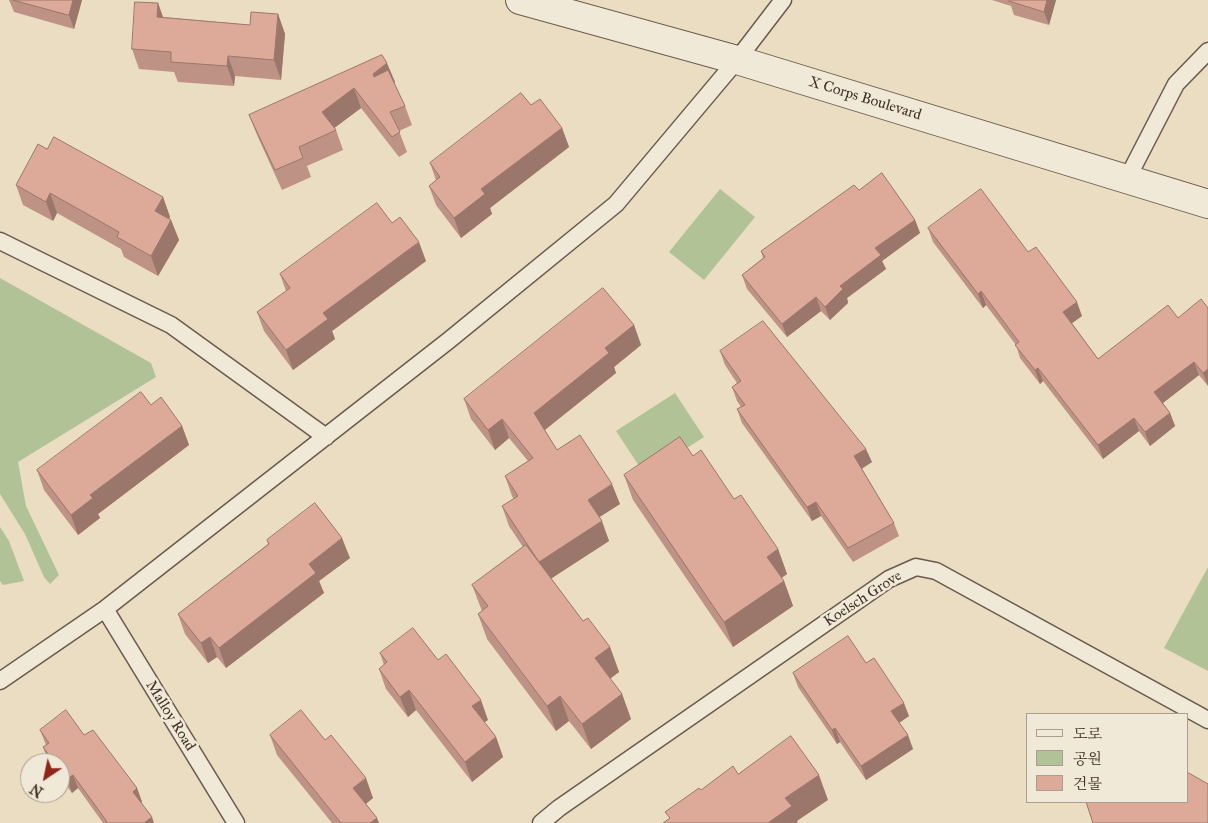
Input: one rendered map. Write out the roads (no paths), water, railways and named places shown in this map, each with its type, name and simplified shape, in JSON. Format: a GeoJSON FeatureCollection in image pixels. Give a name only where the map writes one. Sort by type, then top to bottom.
{"type":"FeatureCollection","features":[{"type":"Feature","properties":{"kind":"street","name":"X Corps Boulevard"},"geometry":{"type":"LineString","coordinates":[[520,0],[737,60],[1208,204]]}},
{"type":"Feature","properties":{"kind":"lane"},"geometry":{"type":"LineString","coordinates":[[0,681],[105,610],[448,342],[616,204],[737,60],[783,0]]}},
{"type":"Feature","properties":{"kind":"lane"},"geometry":{"type":"LineString","coordinates":[[1127,179],[1176,84],[1208,50]]}},
{"type":"Feature","properties":{"kind":"lane"},"geometry":{"type":"LineString","coordinates":[[0,241],[170,326],[326,437]]}},
{"type":"Feature","properties":{"kind":"lane","name":"Koelsch Grove"},"geometry":{"type":"LineString","coordinates":[[541,823],[574,797],[889,579],[916,568],[936,571],[1208,720]]}},
{"type":"Feature","properties":{"kind":"lane","name":"Malloy Road"},"geometry":{"type":"LineString","coordinates":[[105,610],[236,823]]}}]}
